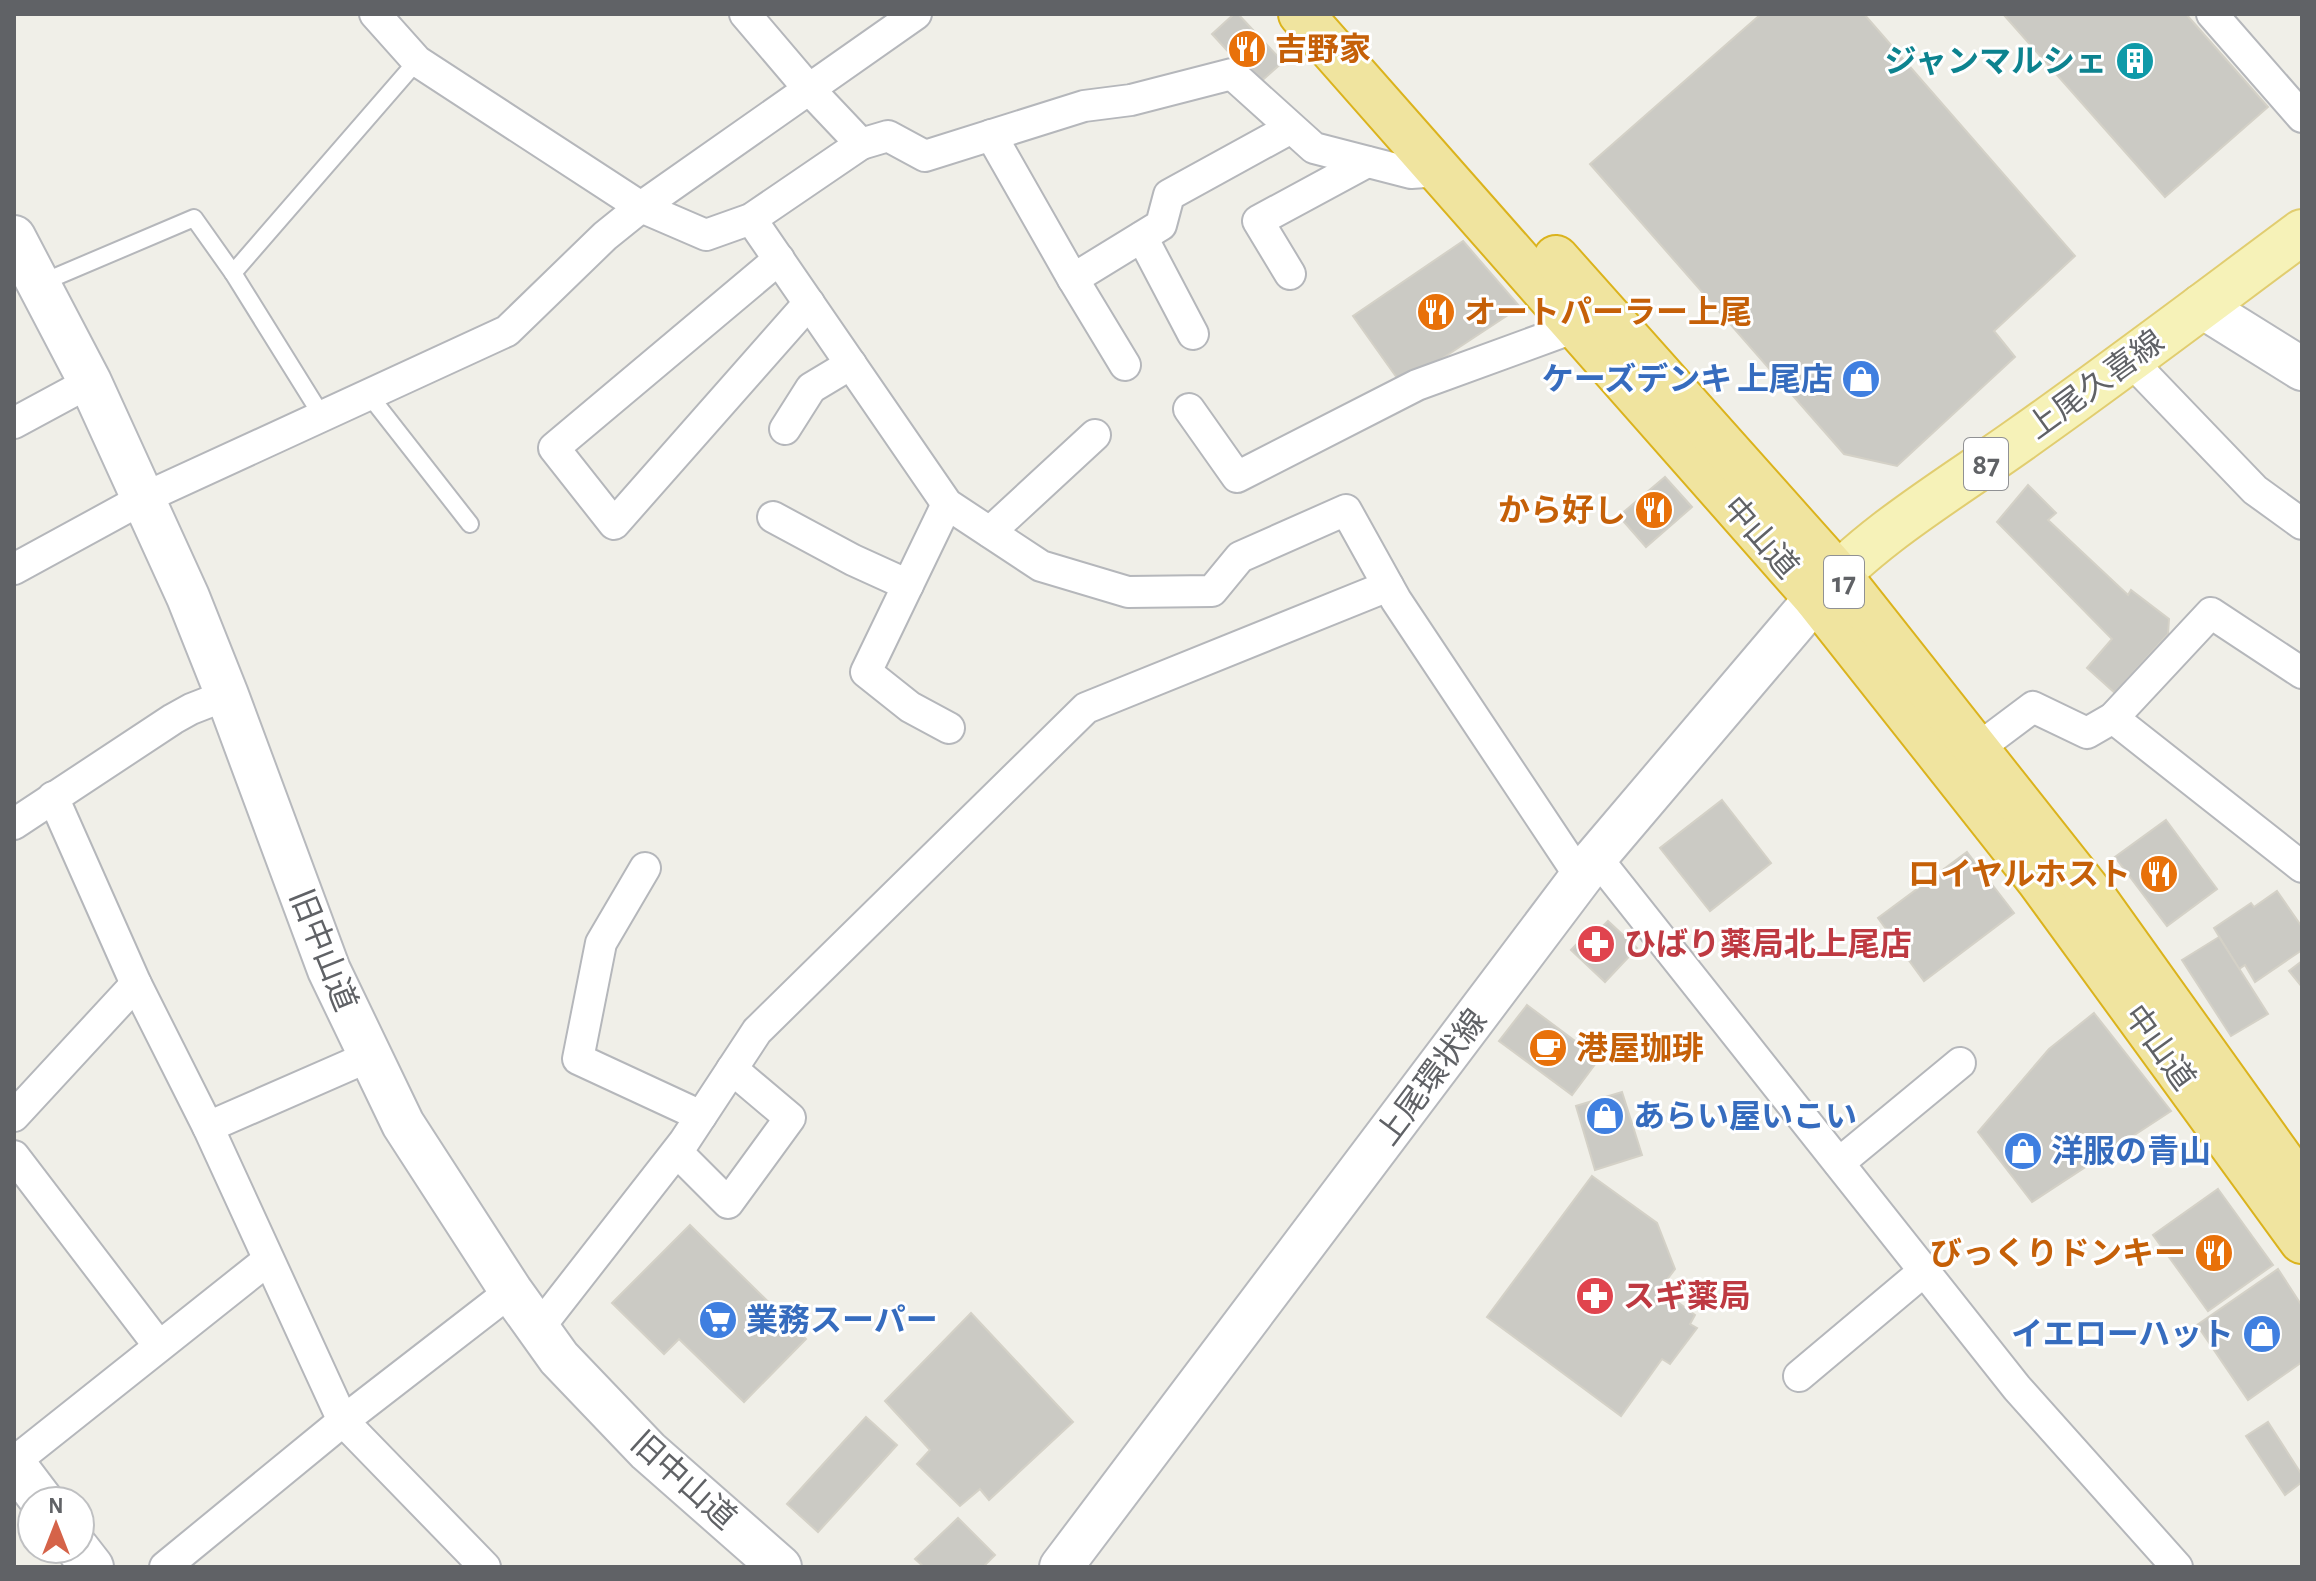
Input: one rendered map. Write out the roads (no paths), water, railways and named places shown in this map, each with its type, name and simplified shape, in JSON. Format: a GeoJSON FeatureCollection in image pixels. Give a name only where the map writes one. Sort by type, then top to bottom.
{"type":"FeatureCollection","features":[{"type":"Feature","properties":{"kind":"highway","name":"中山道"},"geometry":{"type":"LineString","coordinates":[[1301,14],[1576,327],[1826,586],[1977,749],[2097,902],[2302,1189]]}},
{"type":"Feature","properties":{"kind":"highway","name":"中山道"},"geometry":{"type":"LineString","coordinates":[[1339,14],[1826,586],[2302,1241]]}},
{"type":"Feature","properties":{"kind":"main road","name":"上尾久喜線"},"geometry":{"type":"LineString","coordinates":[[1826,586],[1901,524],[2302,232]]}},
{"type":"Feature","properties":{"kind":"main road","name":"旧中山道"},"geometry":{"type":"LineString","coordinates":[[14,237],[90,382],[188,597],[329,970],[368,1057],[403,1124],[511,1291],[559,1358],[648,1451],[780,1567]]}},
{"type":"Feature","properties":{"kind":"main road"},"geometry":{"type":"LineString","coordinates":[[2172,329],[2302,369]]}},
{"type":"Feature","properties":{"kind":"main road","name":"上尾環状線"},"geometry":{"type":"LineString","coordinates":[[1061,1567],[1588,867],[1826,586]]}},
{"type":"Feature","properties":{"kind":"main road"},"geometry":{"type":"LineString","coordinates":[[14,1463],[30,1485]]}},
{"type":"Feature","properties":{"kind":"street"},"geometry":{"type":"LineString","coordinates":[[375,14],[417,61],[641,207],[706,235],[751,219],[861,144],[888,136],[925,156],[1084,106],[1131,100],[1232,74],[1314,148],[1411,173],[1440,171]]}},
{"type":"Feature","properties":{"kind":"street"},"geometry":{"type":"LineString","coordinates":[[745,14],[861,144]]}},
{"type":"Feature","properties":{"kind":"street"},"geometry":{"type":"LineString","coordinates":[[14,569],[144,498],[507,331],[605,236],[641,207],[916,14]]}},
{"type":"Feature","properties":{"kind":"street"},"geometry":{"type":"LineString","coordinates":[[2212,14],[2302,117]]}},
{"type":"Feature","properties":{"kind":"street"},"geometry":{"type":"LineString","coordinates":[[1073,279],[1161,225],[1169,195],[1291,128]]}},
{"type":"Feature","properties":{"kind":"street"},"geometry":{"type":"LineString","coordinates":[[991,135],[1125,365]]}},
{"type":"Feature","properties":{"kind":"street"},"geometry":{"type":"LineString","coordinates":[[1290,274],[1258,221],[1367,162]]}},
{"type":"Feature","properties":{"kind":"street"},"geometry":{"type":"LineString","coordinates":[[751,219],[947,504],[1041,566],[1128,592],[1212,591],[1240,557],[1346,510],[1388,586],[1588,867],[1839,1163],[2017,1388],[2177,1567]]}},
{"type":"Feature","properties":{"kind":"street"},"geometry":{"type":"LineString","coordinates":[[1142,237],[1193,334]]}},
{"type":"Feature","properties":{"kind":"street"},"geometry":{"type":"LineString","coordinates":[[779,259],[554,448],[614,524],[809,303]]}},
{"type":"Feature","properties":{"kind":"street"},"geometry":{"type":"LineString","coordinates":[[1189,409],[1237,477],[1417,385],[1576,327]]}},
{"type":"Feature","properties":{"kind":"street"},"geometry":{"type":"LineString","coordinates":[[2172,329],[2255,490],[2302,524]]}},
{"type":"Feature","properties":{"kind":"street"},"geometry":{"type":"LineString","coordinates":[[785,429],[811,388],[851,364]]}},
{"type":"Feature","properties":{"kind":"street"},"geometry":{"type":"LineString","coordinates":[[14,423],[90,382]]}},
{"type":"Feature","properties":{"kind":"street"},"geometry":{"type":"LineString","coordinates":[[990,532],[1095,435]]}},
{"type":"Feature","properties":{"kind":"street"},"geometry":{"type":"LineString","coordinates":[[947,504],[866,672],[910,707],[949,728]]}},
{"type":"Feature","properties":{"kind":"street"},"geometry":{"type":"LineString","coordinates":[[773,517],[853,560],[908,585]]}},
{"type":"Feature","properties":{"kind":"street"},"geometry":{"type":"LineString","coordinates":[[538,1329],[677,1152],[757,1031],[1086,708],[1388,586]]}},
{"type":"Feature","properties":{"kind":"street"},"geometry":{"type":"LineString","coordinates":[[1977,749],[2033,707],[2087,733],[2113,718],[2211,613],[2302,673]]}},
{"type":"Feature","properties":{"kind":"street"},"geometry":{"type":"LineString","coordinates":[[14,824],[173,719],[227,695]]}},
{"type":"Feature","properties":{"kind":"street"},"geometry":{"type":"LineString","coordinates":[[2113,718],[2301,864]]}},
{"type":"Feature","properties":{"kind":"street"},"geometry":{"type":"LineString","coordinates":[[53,797],[136,984],[208,1127],[343,1421],[485,1567]]}},
{"type":"Feature","properties":{"kind":"street"},"geometry":{"type":"LineString","coordinates":[[645,868],[601,943],[578,1059],[701,1116]]}},
{"type":"Feature","properties":{"kind":"street"},"geometry":{"type":"LineString","coordinates":[[14,1116],[136,984]]}},
{"type":"Feature","properties":{"kind":"street"},"geometry":{"type":"LineString","coordinates":[[208,1127],[368,1057]]}},
{"type":"Feature","properties":{"kind":"street"},"geometry":{"type":"LineString","coordinates":[[1839,1163],[1960,1063]]}},
{"type":"Feature","properties":{"kind":"street"},"geometry":{"type":"LineString","coordinates":[[677,1152],[728,1203],[790,1118],[732,1069]]}},
{"type":"Feature","properties":{"kind":"street"},"geometry":{"type":"LineString","coordinates":[[14,1156],[159,1346]]}},
{"type":"Feature","properties":{"kind":"street"},"geometry":{"type":"LineString","coordinates":[[14,1463],[268,1260]]}},
{"type":"Feature","properties":{"kind":"street"},"geometry":{"type":"LineString","coordinates":[[1799,1376],[1924,1271]]}},
{"type":"Feature","properties":{"kind":"street"},"geometry":{"type":"LineString","coordinates":[[165,1567],[343,1421],[511,1291]]}},
{"type":"Feature","properties":{"kind":"lane"},"geometry":{"type":"LineString","coordinates":[[233,273],[417,61]]}},
{"type":"Feature","properties":{"kind":"lane"},"geometry":{"type":"LineString","coordinates":[[39,284],[194,218],[233,273],[322,416]]}},
{"type":"Feature","properties":{"kind":"lane"},"geometry":{"type":"LineString","coordinates":[[369,395],[470,524]]}},
{"type":"Feature","properties":{"kind":"place","name":"吉野家"},"geometry":{"type":"Point","coordinates":[1247,49]}},
{"type":"Feature","properties":{"kind":"place","name":"ジャンマルシェ"},"geometry":{"type":"Point","coordinates":[2135,61]}},
{"type":"Feature","properties":{"kind":"place","name":"オートパーラー上尾"},"geometry":{"type":"Point","coordinates":[1436,312]}},
{"type":"Feature","properties":{"kind":"place","name":"ケーズデンキ 上尾店"},"geometry":{"type":"Point","coordinates":[1861,379]}},
{"type":"Feature","properties":{"kind":"place","name":"から好し"},"geometry":{"type":"Point","coordinates":[1654,510]}},
{"type":"Feature","properties":{"kind":"place","name":"ロイヤルホスト"},"geometry":{"type":"Point","coordinates":[2159,874]}},
{"type":"Feature","properties":{"kind":"place","name":"ひばり薬局北上尾店"},"geometry":{"type":"Point","coordinates":[1596,944]}},
{"type":"Feature","properties":{"kind":"place","name":"港屋珈琲"},"geometry":{"type":"Point","coordinates":[1548,1048]}},
{"type":"Feature","properties":{"kind":"place","name":"あらい屋いこい"},"geometry":{"type":"Point","coordinates":[1605,1116]}},
{"type":"Feature","properties":{"kind":"place","name":"洋服の青山"},"geometry":{"type":"Point","coordinates":[2023,1151]}},
{"type":"Feature","properties":{"kind":"place","name":"びっくりドンキー"},"geometry":{"type":"Point","coordinates":[2214,1253]}},
{"type":"Feature","properties":{"kind":"place","name":"スギ薬局"},"geometry":{"type":"Point","coordinates":[1595,1296]}},
{"type":"Feature","properties":{"kind":"place","name":"業務スーパー"},"geometry":{"type":"Point","coordinates":[718,1320]}},
{"type":"Feature","properties":{"kind":"place","name":"イエローハット"},"geometry":{"type":"Point","coordinates":[2262,1334]}}]}
